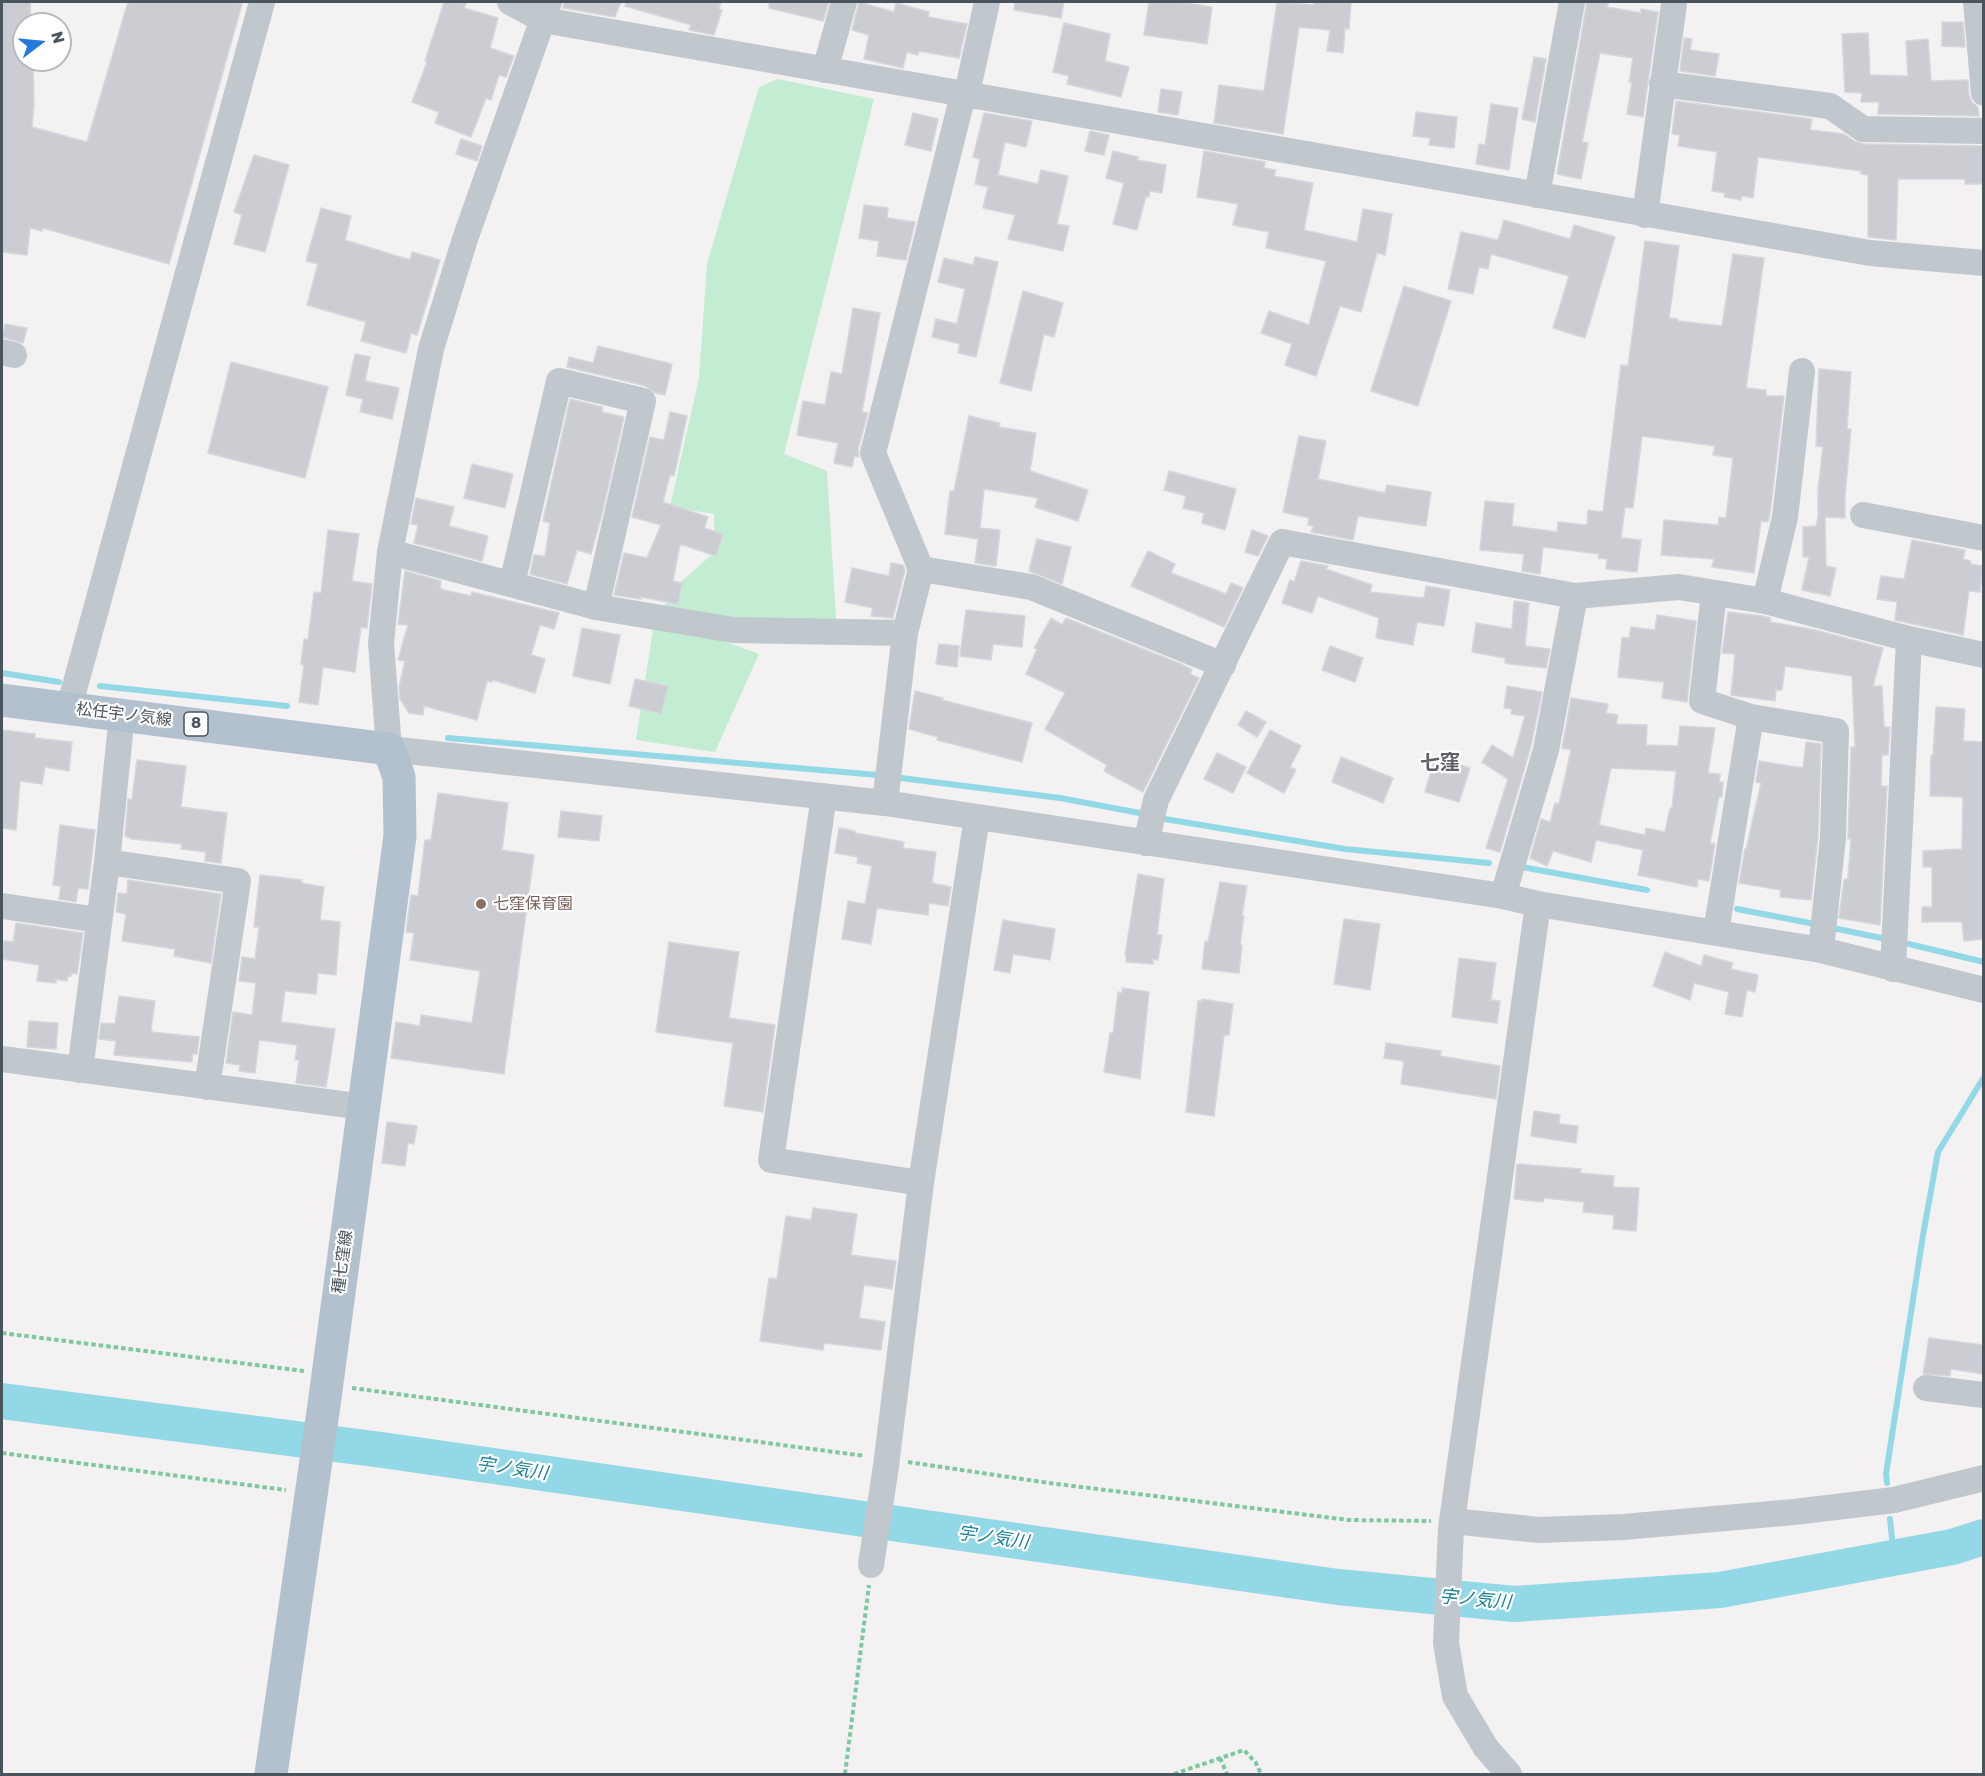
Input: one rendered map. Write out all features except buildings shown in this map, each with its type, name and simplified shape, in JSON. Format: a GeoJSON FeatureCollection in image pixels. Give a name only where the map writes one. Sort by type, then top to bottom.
{"type":"FeatureCollection","features":[{"type":"Feature","properties":{"kind":"main road","name":"松任宇ノ気線"},"geometry":{"type":"LineString","coordinates":[[2,700],[389,749]]}},
{"type":"Feature","properties":{"kind":"main road","name":"種七窪線"},"geometry":{"type":"LineString","coordinates":[[271,1774],[326,1388],[400,836],[399,777],[389,749]]}},
{"type":"Feature","properties":{"kind":"street"},"geometry":{"type":"LineString","coordinates":[[69,708],[262,2]]}},
{"type":"Feature","properties":{"kind":"street"},"geometry":{"type":"LineString","coordinates":[[510,2],[825,70],[963,95],[1870,253],[1983,263]]}},
{"type":"Feature","properties":{"kind":"street"},"geometry":{"type":"LineString","coordinates":[[825,70],[844,2]]}},
{"type":"Feature","properties":{"kind":"street"},"geometry":{"type":"LineString","coordinates":[[885,803],[905,633],[921,569],[873,453],[963,95],[969,84],[987,2]]}},
{"type":"Feature","properties":{"kind":"street"},"geometry":{"type":"LineString","coordinates":[[1537,195],[1572,2]]}},
{"type":"Feature","properties":{"kind":"street"},"geometry":{"type":"LineString","coordinates":[[1976,2],[1983,93]]}},
{"type":"Feature","properties":{"kind":"street"},"geometry":{"type":"LineString","coordinates":[[1645,215],[1674,4]]}},
{"type":"Feature","properties":{"kind":"street"},"geometry":{"type":"LineString","coordinates":[[546,11],[465,239],[431,349],[390,552],[381,643],[389,749],[885,803],[1503,896],[1538,904],[1821,950],[1983,990]]}},
{"type":"Feature","properties":{"kind":"street"},"geometry":{"type":"LineString","coordinates":[[1662,84],[1830,106],[1863,129],[1983,131]]}},
{"type":"Feature","properties":{"kind":"street"},"geometry":{"type":"LineString","coordinates":[[1765,601],[1785,517],[1802,371]]}},
{"type":"Feature","properties":{"kind":"street"},"geometry":{"type":"LineString","coordinates":[[512,584],[559,381],[643,401],[596,607]]}},
{"type":"Feature","properties":{"kind":"street"},"geometry":{"type":"LineString","coordinates":[[1863,515],[1983,538]]}},
{"type":"Feature","properties":{"kind":"street"},"geometry":{"type":"LineString","coordinates":[[1146,843],[1156,800],[1282,542],[1575,596],[1679,586],[1765,601],[1983,656]]}},
{"type":"Feature","properties":{"kind":"street"},"geometry":{"type":"LineString","coordinates":[[390,552],[596,607],[733,630],[905,633]]}},
{"type":"Feature","properties":{"kind":"street"},"geometry":{"type":"LineString","coordinates":[[921,569],[1031,587],[1222,665]]}},
{"type":"Feature","properties":{"kind":"street"},"geometry":{"type":"LineString","coordinates":[[1714,592],[1702,701],[1751,717],[1836,731],[1833,837],[1821,950]]}},
{"type":"Feature","properties":{"kind":"street"},"geometry":{"type":"LineString","coordinates":[[1503,896],[1546,750],[1575,596]]}},
{"type":"Feature","properties":{"kind":"street"},"geometry":{"type":"LineString","coordinates":[[1893,969],[1909,639]]}},
{"type":"Feature","properties":{"kind":"street"},"geometry":{"type":"LineString","coordinates":[[80,1070],[107,861],[122,714]]}},
{"type":"Feature","properties":{"kind":"street"},"geometry":{"type":"LineString","coordinates":[[1716,932],[1751,717]]}},
{"type":"Feature","properties":{"kind":"street"},"geometry":{"type":"LineString","coordinates":[[824,796],[771,1160],[921,1183]]}},
{"type":"Feature","properties":{"kind":"street"},"geometry":{"type":"LineString","coordinates":[[871,1565],[921,1183],[977,817]]}},
{"type":"Feature","properties":{"kind":"street"},"geometry":{"type":"LineString","coordinates":[[107,861],[238,881],[207,1087]]}},
{"type":"Feature","properties":{"kind":"street"},"geometry":{"type":"LineString","coordinates":[[1509,1774],[1486,1748],[1455,1696],[1446,1643],[1452,1525],[1538,904]]}},
{"type":"Feature","properties":{"kind":"street"},"geometry":{"type":"LineString","coordinates":[[2,906],[99,920]]}},
{"type":"Feature","properties":{"kind":"street"},"geometry":{"type":"LineString","coordinates":[[2,1059],[364,1107]]}},
{"type":"Feature","properties":{"kind":"street"},"geometry":{"type":"LineString","coordinates":[[1926,1388],[1983,1395]]}},
{"type":"Feature","properties":{"kind":"street"},"geometry":{"type":"LineString","coordinates":[[1452,1525],[1539,1530],[1645,1525],[1794,1512],[1894,1500],[1983,1478]]}},
{"type":"Feature","properties":{"kind":"path"},"geometry":{"type":"LineString","coordinates":[[2,1333],[326,1388],[886,1463],[1349,1520],[1452,1525]]}},
{"type":"Feature","properties":{"kind":"path"},"geometry":{"type":"LineString","coordinates":[[2,1454],[311,1491]]}},
{"type":"Feature","properties":{"kind":"path"},"geometry":{"type":"LineString","coordinates":[[845,1774],[871,1565]]}},
{"type":"Feature","properties":{"kind":"path"},"geometry":{"type":"LineString","coordinates":[[1174,1774],[1244,1750],[1256,1763],[1261,1774]]}},
{"type":"Feature","properties":{"kind":"path"},"geometry":{"type":"LineString","coordinates":[[1220,1758],[1227,1774]]}},
{"type":"Feature","properties":{"kind":"green space"},"geometry":{"type":"Polygon","coordinates":[[[778,79],[874,99],[784,454],[827,471],[836,619],[727,619],[723,641],[759,654],[715,752],[636,740],[654,623],[677,585],[715,552],[714,514],[670,507],[699,378],[707,264],[759,87],[778,79]]]}},
{"type":"Feature","properties":{"kind":"waterway"},"geometry":{"type":"LineString","coordinates":[[2,673],[59,682]]}},
{"type":"Feature","properties":{"kind":"waterway"},"geometry":{"type":"LineString","coordinates":[[100,686],[287,706]]}},
{"type":"Feature","properties":{"kind":"waterway"},"geometry":{"type":"LineString","coordinates":[[448,738],[878,775]]}},
{"type":"Feature","properties":{"kind":"waterway"},"geometry":{"type":"LineString","coordinates":[[901,778],[1060,798],[1145,814]]}},
{"type":"Feature","properties":{"kind":"waterway"},"geometry":{"type":"LineString","coordinates":[[1159,818],[1345,849],[1489,863]]}},
{"type":"Feature","properties":{"kind":"waterway"},"geometry":{"type":"LineString","coordinates":[[1522,867],[1647,890]]}},
{"type":"Feature","properties":{"kind":"waterway"},"geometry":{"type":"LineString","coordinates":[[1737,909],[1815,924]]}},
{"type":"Feature","properties":{"kind":"waterway"},"geometry":{"type":"LineString","coordinates":[[1833,928],[1886,939]]}},
{"type":"Feature","properties":{"kind":"waterway"},"geometry":{"type":"LineString","coordinates":[[1909,944],[1984,962]]}},
{"type":"Feature","properties":{"kind":"waterway"},"geometry":{"type":"LineString","coordinates":[[1887,1483],[1886,1474],[1938,1152],[1984,1077]]}},
{"type":"Feature","properties":{"kind":"waterway","name":"宇ノ気川"},"geometry":{"type":"LineString","coordinates":[[2,1401],[382,1450],[1338,1587],[1514,1604],[1720,1590],[1952,1547],[1984,1537]]}},
{"type":"Feature","properties":{"kind":"waterway"},"geometry":{"type":"LineString","coordinates":[[1890,1519],[1894,1558]]}},
{"type":"Feature","properties":{"kind":"place","name":"七窪保育園"},"geometry":{"type":"Point","coordinates":[481,904]}},
{"type":"Feature","properties":{"kind":"district","name":"七窪"},"geometry":{"type":"Point","coordinates":[1440,763]}}]}
